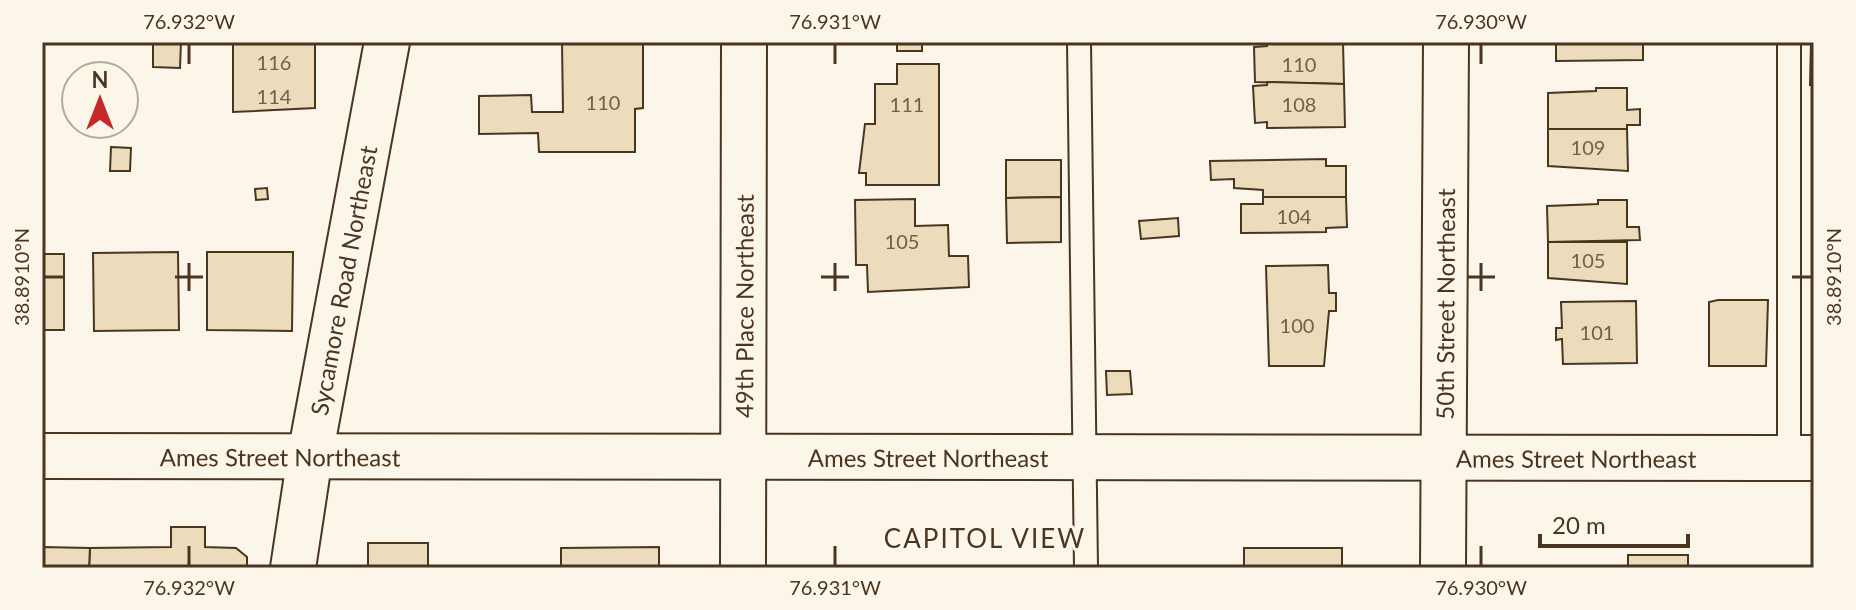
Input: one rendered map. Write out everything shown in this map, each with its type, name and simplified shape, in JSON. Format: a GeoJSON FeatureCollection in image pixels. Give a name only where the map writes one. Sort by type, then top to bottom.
{"type":"FeatureCollection","features":[{"type":"Feature","properties":{"kind":"street","name":"Sycamore Road Northeast"},"geometry":{"type":"LineString","coordinates":[[293,568],[310,456],[387,42]]}},
{"type":"Feature","properties":{"kind":"street","name":"49th Place Northeast"},"geometry":{"type":"LineString","coordinates":[[743,568],[744,42]]}},
{"type":"Feature","properties":{"kind":"street","name":"50th Street Northeast"},"geometry":{"type":"LineString","coordinates":[[1443,568],[1446,42]]}},
{"type":"Feature","properties":{"kind":"street","name":"Ames Street Northeast"},"geometry":{"type":"LineString","coordinates":[[42,456],[1802,458]]}},
{"type":"Feature","properties":{"kind":"lane"},"geometry":{"type":"LineString","coordinates":[[1079,42],[1086,568]]}},
{"type":"Feature","properties":{"kind":"lane"},"geometry":{"type":"LineString","coordinates":[[1789,42],[1802,458]]}},
{"type":"Feature","properties":{"kind":"building"},"geometry":{"type":"Polygon","coordinates":[[[153,42],[181,42],[180,68],[153,67],[153,42]]]}},
{"type":"Feature","properties":{"kind":"building"},"geometry":{"type":"Polygon","coordinates":[[[562,42],[643,42],[643,108],[635,109],[635,152],[539,152],[538,133],[479,134],[479,96],[531,95],[532,112],[563,112],[562,42]]]}},
{"type":"Feature","properties":{"kind":"building"},"geometry":{"type":"Polygon","coordinates":[[[863,42],[922,42],[922,51],[897,51],[897,44],[863,42]]]}},
{"type":"Feature","properties":{"kind":"building"},"geometry":{"type":"Polygon","coordinates":[[[1267,42],[1343,42],[1344,84],[1255,82],[1254,47],[1267,46],[1267,42]]]}},
{"type":"Feature","properties":{"kind":"building"},"geometry":{"type":"Polygon","coordinates":[[[1556,42],[1643,42],[1643,60],[1556,61],[1556,42]]]}},
{"type":"Feature","properties":{"kind":"building"},"geometry":{"type":"Polygon","coordinates":[[[1811,42],[1814,42],[1814,85],[1810,85],[1811,42]]]}},
{"type":"Feature","properties":{"kind":"building"},"geometry":{"type":"Polygon","coordinates":[[[233,43],[315,44],[315,108],[233,112],[233,43]]]}},
{"type":"Feature","properties":{"kind":"building"},"geometry":{"type":"Polygon","coordinates":[[[897,64],[939,64],[939,185],[866,185],[866,173],[859,173],[865,124],[875,124],[875,84],[897,84],[897,64]]]}},
{"type":"Feature","properties":{"kind":"building"},"geometry":{"type":"Polygon","coordinates":[[[1267,82],[1344,84],[1345,127],[1267,128],[1267,122],[1255,123],[1253,86],[1267,85],[1267,82]]]}},
{"type":"Feature","properties":{"kind":"building"},"geometry":{"type":"Polygon","coordinates":[[[1596,88],[1627,88],[1627,110],[1640,109],[1640,125],[1627,125],[1627,129],[1548,129],[1548,93],[1596,91],[1596,88]]]}},
{"type":"Feature","properties":{"kind":"building"},"geometry":{"type":"Polygon","coordinates":[[[1548,129],[1627,129],[1628,171],[1548,166],[1548,129]]]}},
{"type":"Feature","properties":{"kind":"building"},"geometry":{"type":"Polygon","coordinates":[[[111,147],[131,148],[130,171],[110,171],[111,147]]]}},
{"type":"Feature","properties":{"kind":"building"},"geometry":{"type":"Polygon","coordinates":[[[1326,159],[1326,166],[1346,166],[1346,197],[1263,197],[1263,190],[1234,188],[1234,179],[1211,180],[1210,161],[1326,159]]]}},
{"type":"Feature","properties":{"kind":"building"},"geometry":{"type":"Polygon","coordinates":[[[1006,160],[1061,160],[1061,197],[1006,198],[1006,160]]]}},
{"type":"Feature","properties":{"kind":"building"},"geometry":{"type":"Polygon","coordinates":[[[267,188],[268,199],[256,200],[255,189],[267,188]]]}},
{"type":"Feature","properties":{"kind":"building"},"geometry":{"type":"Polygon","coordinates":[[[1061,197],[1061,242],[1007,243],[1006,198],[1061,197]]]}},
{"type":"Feature","properties":{"kind":"building"},"geometry":{"type":"Polygon","coordinates":[[[1263,197],[1346,197],[1347,227],[1326,228],[1326,232],[1241,233],[1241,204],[1263,204],[1263,197]]]}},
{"type":"Feature","properties":{"kind":"building"},"geometry":{"type":"Polygon","coordinates":[[[915,199],[915,226],[948,225],[949,256],[968,256],[969,287],[868,292],[867,265],[856,265],[855,200],[915,199]]]}},
{"type":"Feature","properties":{"kind":"building"},"geometry":{"type":"Polygon","coordinates":[[[1598,200],[1627,200],[1627,227],[1639,227],[1640,240],[1548,242],[1547,206],[1598,204],[1598,200]]]}},
{"type":"Feature","properties":{"kind":"building"},"geometry":{"type":"Polygon","coordinates":[[[1178,218],[1179,236],[1141,239],[1139,221],[1178,218]]]}},
{"type":"Feature","properties":{"kind":"building"},"geometry":{"type":"Polygon","coordinates":[[[1548,242],[1627,242],[1627,284],[1548,278],[1548,242]]]}},
{"type":"Feature","properties":{"kind":"building"},"geometry":{"type":"Polygon","coordinates":[[[178,252],[179,330],[94,331],[93,253],[178,252]]]}},
{"type":"Feature","properties":{"kind":"building"},"geometry":{"type":"Polygon","coordinates":[[[207,252],[293,252],[292,331],[207,330],[207,252]]]}},
{"type":"Feature","properties":{"kind":"building"},"geometry":{"type":"Polygon","coordinates":[[[42,254],[64,254],[64,330],[42,330],[42,254]]]}},
{"type":"Feature","properties":{"kind":"building"},"geometry":{"type":"Polygon","coordinates":[[[1328,265],[1329,293],[1336,293],[1336,311],[1329,311],[1324,366],[1269,366],[1266,266],[1328,265]]]}},
{"type":"Feature","properties":{"kind":"building"},"geometry":{"type":"Polygon","coordinates":[[[1768,300],[1766,366],[1709,366],[1709,302],[1768,300]]]}},
{"type":"Feature","properties":{"kind":"building"},"geometry":{"type":"Polygon","coordinates":[[[1636,301],[1637,363],[1563,364],[1562,339],[1556,340],[1556,328],[1562,328],[1561,302],[1636,301]]]}},
{"type":"Feature","properties":{"kind":"building"},"geometry":{"type":"Polygon","coordinates":[[[1106,371],[1130,371],[1132,394],[1107,395],[1106,371]]]}},
{"type":"Feature","properties":{"kind":"building"},"geometry":{"type":"Polygon","coordinates":[[[171,527],[205,527],[205,547],[236,548],[247,557],[247,568],[89,568],[90,548],[171,547],[171,527]]]}},
{"type":"Feature","properties":{"kind":"building"},"geometry":{"type":"Polygon","coordinates":[[[368,543],[428,543],[428,568],[368,568],[368,543]]]}},
{"type":"Feature","properties":{"kind":"building"},"geometry":{"type":"Polygon","coordinates":[[[42,547],[90,548],[89,568],[42,568],[42,547]]]}},
{"type":"Feature","properties":{"kind":"building"},"geometry":{"type":"Polygon","coordinates":[[[659,547],[659,568],[561,568],[561,548],[659,547]]]}},
{"type":"Feature","properties":{"kind":"building"},"geometry":{"type":"Polygon","coordinates":[[[1244,548],[1342,548],[1342,568],[1244,568],[1244,548]]]}},
{"type":"Feature","properties":{"kind":"building"},"geometry":{"type":"Polygon","coordinates":[[[1628,555],[1688,555],[1688,568],[1628,568],[1628,555]]]}},
{"type":"Feature","properties":{"kind":"district","name":"CAPITOL VIEW"},"geometry":{"type":"Point","coordinates":[985,538]}}]}
